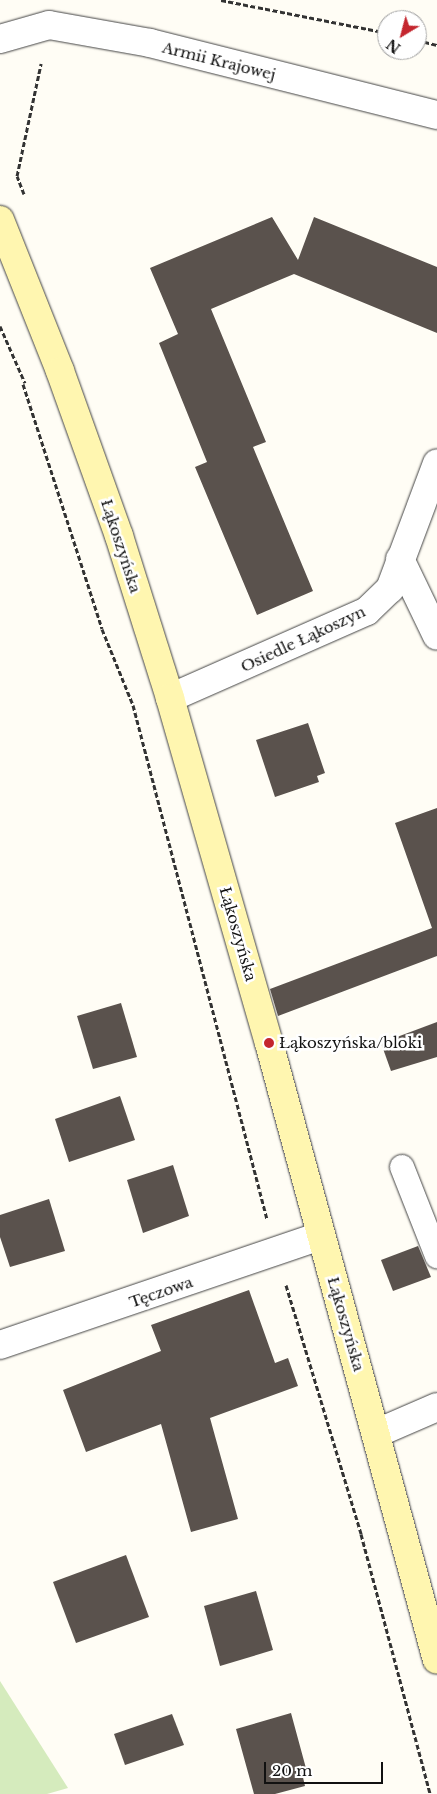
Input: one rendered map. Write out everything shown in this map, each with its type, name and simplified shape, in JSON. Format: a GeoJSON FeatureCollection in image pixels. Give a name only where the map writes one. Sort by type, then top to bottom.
{"type":"FeatureCollection","features":[{"type":"Feature","properties":{"kind":"street","name":"Armii Krajowej"},"geometry":{"type":"LineString","coordinates":[[0,40],[49,25],[150,43],[437,116]]}},
{"type":"Feature","properties":{"kind":"street","name":"Łąkoszyńska"},"geometry":{"type":"LineString","coordinates":[[0,220],[96,472],[170,698],[270,1043],[437,1660]]}},
{"type":"Feature","properties":{"kind":"street","name":"Osiedle Łąkoszyn"},"geometry":{"type":"LineString","coordinates":[[170,698],[367,611],[390,590],[437,463]]}},
{"type":"Feature","properties":{"kind":"street"},"geometry":{"type":"LineString","coordinates":[[400,559],[437,636]]}},
{"type":"Feature","properties":{"kind":"street","name":"Tęczowa"},"geometry":{"type":"LineString","coordinates":[[0,1345],[276,1253],[321,1236]]}},
{"type":"Feature","properties":{"kind":"street"},"geometry":{"type":"LineString","coordinates":[[377,1433],[437,1407]]}},
{"type":"Feature","properties":{"kind":"lane"},"geometry":{"type":"LineString","coordinates":[[402,1167],[437,1256]]}},
{"type":"Feature","properties":{"kind":"path"},"geometry":{"type":"LineString","coordinates":[[220,0],[377,32]]}},
{"type":"Feature","properties":{"kind":"path"},"geometry":{"type":"LineString","coordinates":[[23,384],[102,629],[133,705],[276,1253],[361,1534],[430,1794]]}},
{"type":"Feature","properties":{"kind":"green space"},"geometry":{"type":"Polygon","coordinates":[[[0,1681],[68,1788],[47,1794],[0,1794],[0,1681]]]}},
{"type":"Feature","properties":{"kind":"building"},"geometry":{"type":"Polygon","coordinates":[[[272,217],[298,260],[314,217],[437,267],[437,333],[294,274],[211,309],[266,442],[253,447],[313,591],[257,615],[195,467],[207,462],[159,343],[178,334],[150,268],[272,217]]]}},
{"type":"Feature","properties":{"kind":"building"},"geometry":{"type":"Polygon","coordinates":[[[308,723],[325,773],[317,776],[319,782],[275,797],[256,740],[308,723]]]}},
{"type":"Feature","properties":{"kind":"building"},"geometry":{"type":"Polygon","coordinates":[[[437,808],[437,956],[278,1016],[270,989],[432,928],[395,823],[437,808]]]}},
{"type":"Feature","properties":{"kind":"building"},"geometry":{"type":"Polygon","coordinates":[[[121,1003],[137,1057],[93,1069],[77,1016],[121,1003]]]}},
{"type":"Feature","properties":{"kind":"building"},"geometry":{"type":"Polygon","coordinates":[[[437,1022],[437,1057],[391,1071],[381,1043],[437,1022]]]}},
{"type":"Feature","properties":{"kind":"building"},"geometry":{"type":"Polygon","coordinates":[[[120,1096],[135,1140],[69,1162],[55,1119],[120,1096]]]}},
{"type":"Feature","properties":{"kind":"building"},"geometry":{"type":"Polygon","coordinates":[[[173,1165],[189,1216],[143,1233],[127,1180],[173,1165]]]}},
{"type":"Feature","properties":{"kind":"building"},"geometry":{"type":"Polygon","coordinates":[[[49,1199],[65,1251],[10,1267],[0,1237],[0,1215],[49,1199]]]}},
{"type":"Feature","properties":{"kind":"building"},"geometry":{"type":"Polygon","coordinates":[[[418,1246],[431,1277],[393,1291],[381,1260],[418,1246]]]}},
{"type":"Feature","properties":{"kind":"building"},"geometry":{"type":"Polygon","coordinates":[[[249,1290],[275,1363],[288,1358],[298,1386],[210,1418],[238,1519],[191,1532],[161,1424],[86,1452],[63,1390],[161,1351],[151,1325],[249,1290]]]}},
{"type":"Feature","properties":{"kind":"building"},"geometry":{"type":"Polygon","coordinates":[[[126,1555],[149,1617],[76,1643],[53,1582],[126,1555]]]}},
{"type":"Feature","properties":{"kind":"building"},"geometry":{"type":"Polygon","coordinates":[[[256,1591],[273,1650],[220,1666],[204,1606],[256,1591]]]}},
{"type":"Feature","properties":{"kind":"building"},"geometry":{"type":"Polygon","coordinates":[[[291,1713],[307,1772],[302,1773],[305,1786],[275,1794],[254,1794],[236,1729],[291,1713]]]}},
{"type":"Feature","properties":{"kind":"building"},"geometry":{"type":"Polygon","coordinates":[[[172,1714],[184,1745],[125,1765],[114,1734],[172,1714]]]}},
{"type":"Feature","properties":{"kind":"place","name":"Łąkoszyńska/bloki"},"geometry":{"type":"Point","coordinates":[269,1043]}}]}
